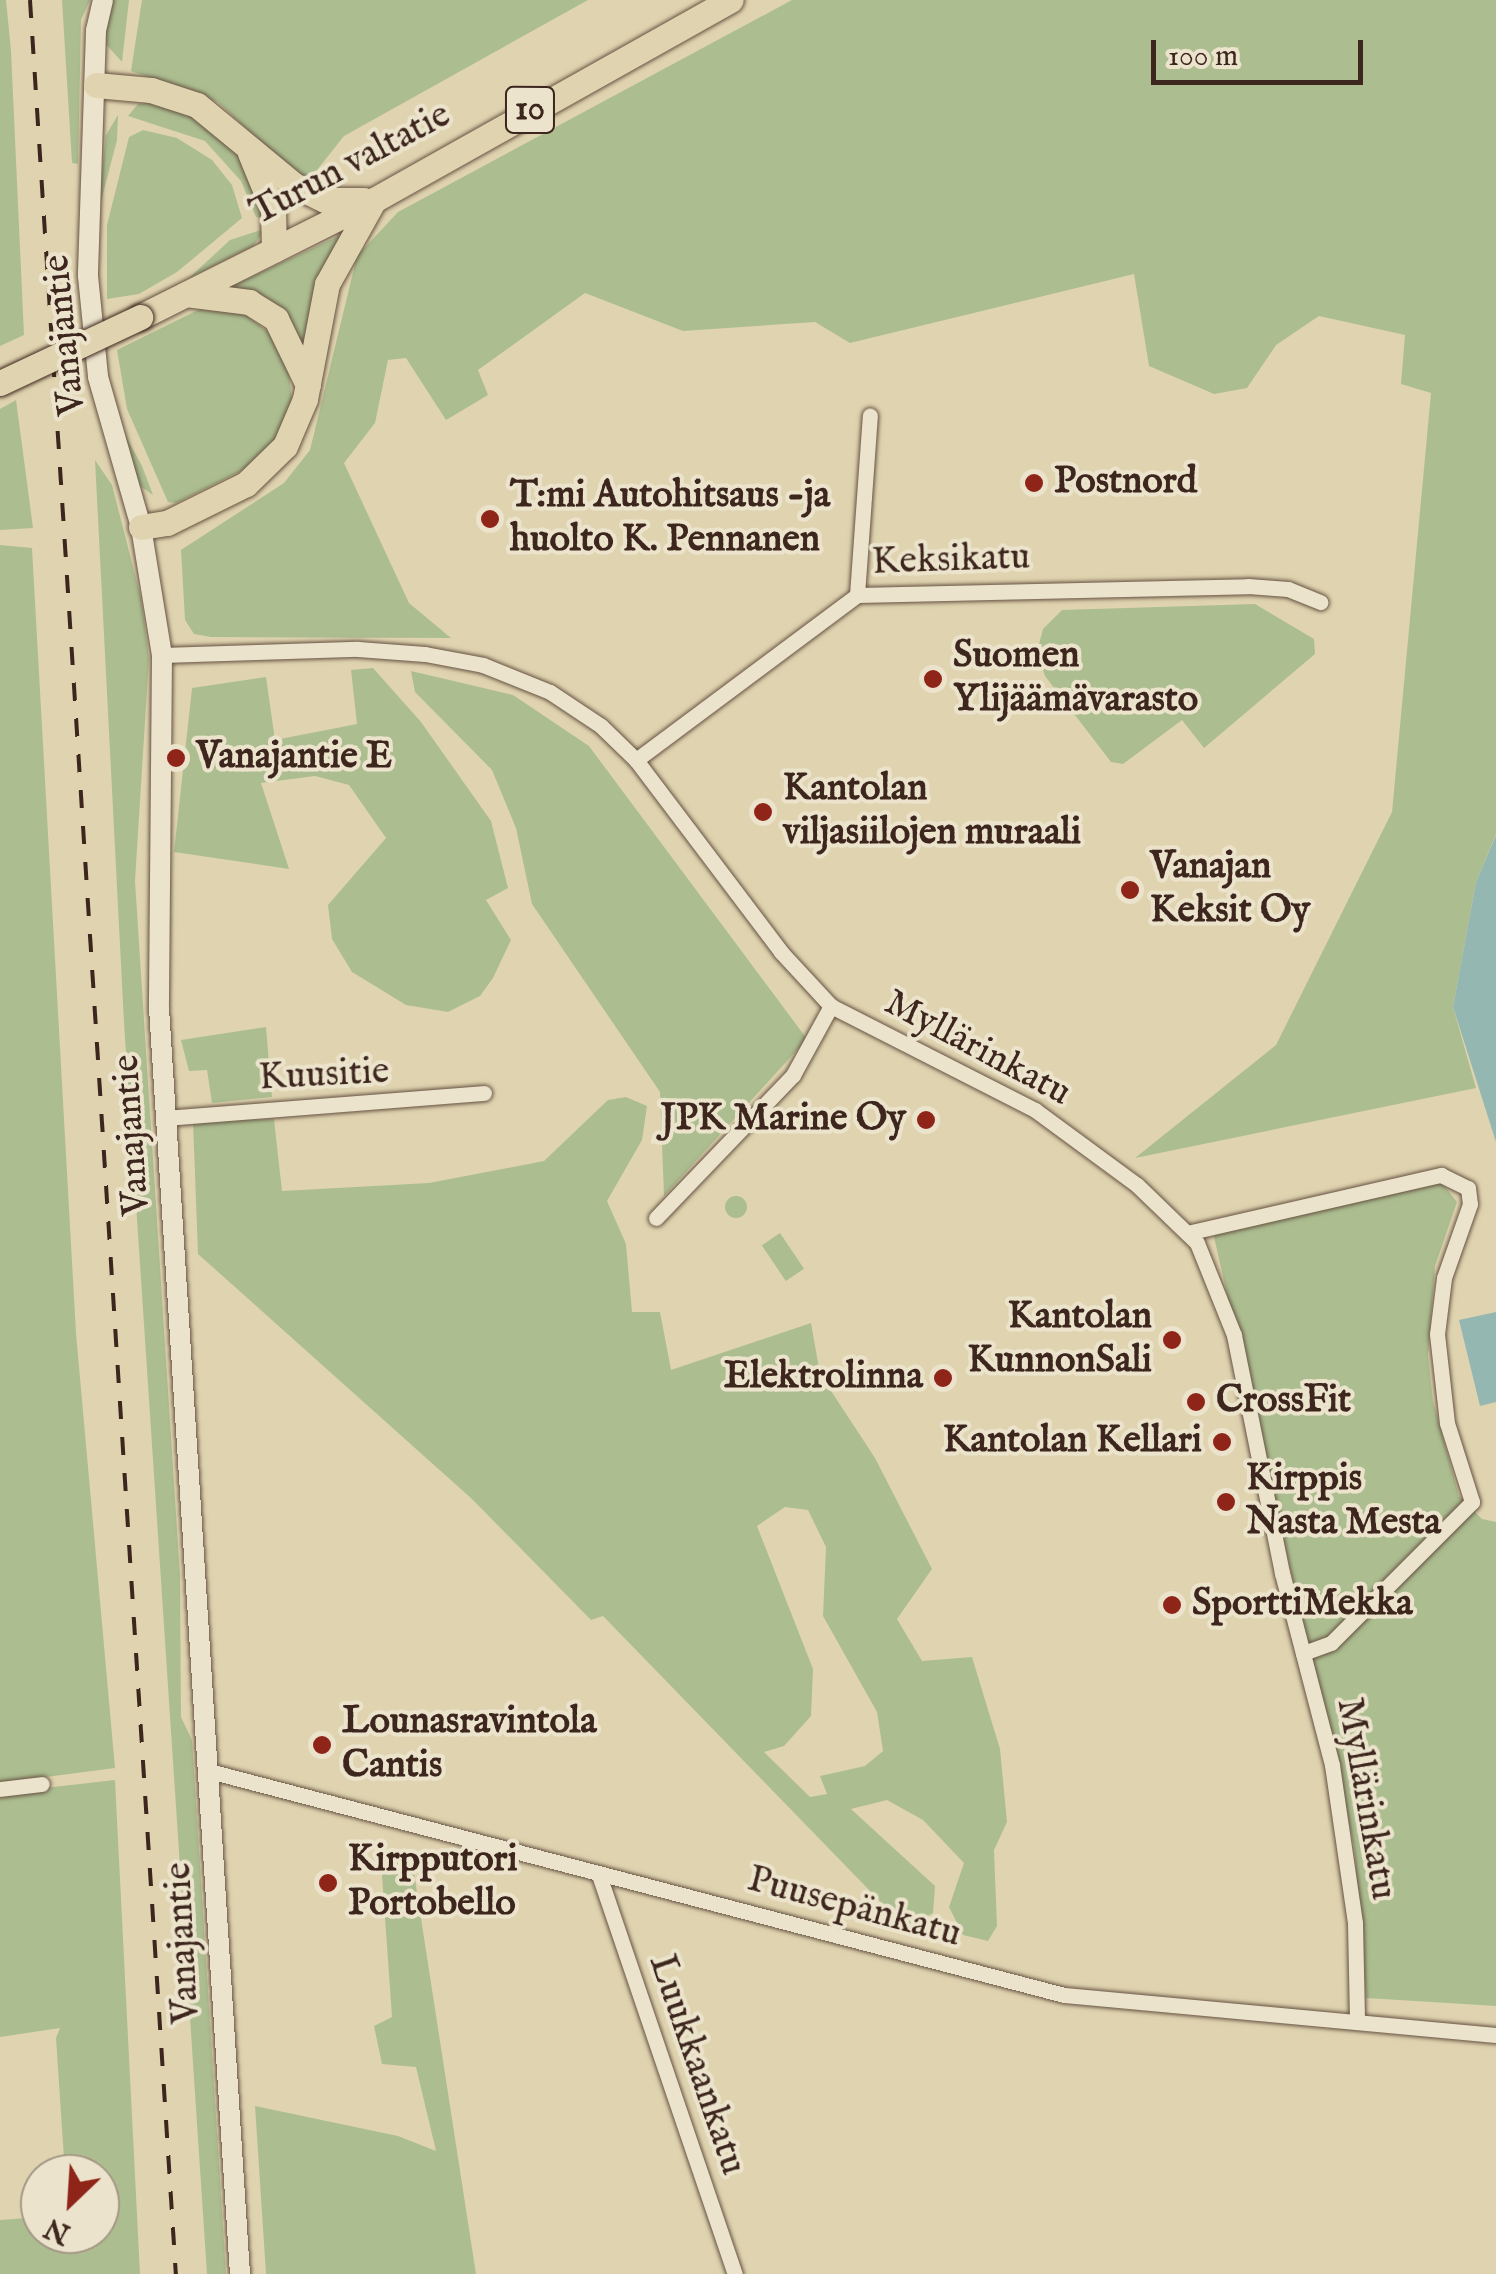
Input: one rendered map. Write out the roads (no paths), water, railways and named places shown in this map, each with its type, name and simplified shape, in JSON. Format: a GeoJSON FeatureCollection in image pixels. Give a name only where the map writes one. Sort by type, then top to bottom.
{"type":"FeatureCollection","features":[{"type":"Feature","properties":{"kind":"highway","name":"Turun valtatie"},"geometry":{"type":"LineString","coordinates":[[0,382],[374,200],[731,0]]}},
{"type":"Feature","properties":{"kind":"highway"},"geometry":{"type":"LineString","coordinates":[[96,84],[151,90],[196,104],[316,198],[374,200],[327,284],[309,386],[293,431],[262,472],[194,511],[141,527]]}},
{"type":"Feature","properties":{"kind":"highway"},"geometry":{"type":"LineString","coordinates":[[248,148],[274,208],[274,250]]}},
{"type":"Feature","properties":{"kind":"highway"},"geometry":{"type":"LineString","coordinates":[[186,294],[248,302],[276,319],[309,386]]}},
{"type":"Feature","properties":{"kind":"street","name":"Vanajantie"},"geometry":{"type":"LineString","coordinates":[[103,0],[88,276],[98,377],[141,527],[162,655],[155,900],[240,2274]]}},
{"type":"Feature","properties":{"kind":"street"},"geometry":{"type":"LineString","coordinates":[[858,595],[870,415]]}},
{"type":"Feature","properties":{"kind":"street","name":"Keksikatu"},"geometry":{"type":"LineString","coordinates":[[636,760],[858,595],[1248,586],[1320,602]]}},
{"type":"Feature","properties":{"kind":"street","name":"Myllärinkatu"},"geometry":{"type":"LineString","coordinates":[[162,655],[358,649],[460,660],[550,692],[602,726],[636,760],[781,952],[831,1006],[1012,1096],[1136,1185],[1187,1233],[1208,1262],[1234,1335],[1303,1653],[1332,1765],[1356,1923],[1357,2022]]}},
{"type":"Feature","properties":{"kind":"street"},"geometry":{"type":"LineString","coordinates":[[656,1218],[793,1075],[831,1006]]}},
{"type":"Feature","properties":{"kind":"street","name":"Kuusitie"},"geometry":{"type":"LineString","coordinates":[[166,1118],[484,1093]]}},
{"type":"Feature","properties":{"kind":"street"},"geometry":{"type":"LineString","coordinates":[[1187,1233],[1441,1175],[1468,1188],[1470,1204],[1444,1278],[1437,1334],[1447,1423],[1472,1502],[1331,1643],[1303,1653]]}},
{"type":"Feature","properties":{"kind":"street","name":"Puusepänkatu"},"geometry":{"type":"LineString","coordinates":[[209,1771],[1064,1995],[1496,2036]]}},
{"type":"Feature","properties":{"kind":"street"},"geometry":{"type":"LineString","coordinates":[[0,1789],[42,1784]]}},
{"type":"Feature","properties":{"kind":"street","name":"Luukkaankatu"},"geometry":{"type":"LineString","coordinates":[[599,1876],[735,2274]]}},
{"type":"Feature","properties":{"kind":"water"},"geometry":{"type":"Polygon","coordinates":[[[1496,835],[1496,1142],[1453,1007],[1476,882],[1496,835]]]}},
{"type":"Feature","properties":{"kind":"water"},"geometry":{"type":"Polygon","coordinates":[[[1496,1312],[1496,1402],[1480,1406],[1459,1320],[1496,1312]]]}},
{"type":"Feature","properties":{"kind":"railway"},"geometry":{"type":"LineString","coordinates":[[30,0],[176,2274]]}},
{"type":"Feature","properties":{"kind":"place","name":"Postnord"},"geometry":{"type":"Point","coordinates":[1034,483]}},
{"type":"Feature","properties":{"kind":"place","name":"T:mi Autohitsaus -ja huolto K. Pennanen"},"geometry":{"type":"Point","coordinates":[490,519]}},
{"type":"Feature","properties":{"kind":"place","name":"Suomen Ylijäämävarasto"},"geometry":{"type":"Point","coordinates":[933,679]}},
{"type":"Feature","properties":{"kind":"place","name":"Vanajantie E"},"geometry":{"type":"Point","coordinates":[176,758]}},
{"type":"Feature","properties":{"kind":"place","name":"Kantolan viljasiilojen muraali"},"geometry":{"type":"Point","coordinates":[763,812]}},
{"type":"Feature","properties":{"kind":"place","name":"Vanajan Keksit Oy"},"geometry":{"type":"Point","coordinates":[1130,890]}},
{"type":"Feature","properties":{"kind":"place","name":"JPK Marine Oy"},"geometry":{"type":"Point","coordinates":[926,1120]}},
{"type":"Feature","properties":{"kind":"place","name":"Kantolan KunnonSali"},"geometry":{"type":"Point","coordinates":[1172,1340]}},
{"type":"Feature","properties":{"kind":"place","name":"Elektrolinna"},"geometry":{"type":"Point","coordinates":[943,1378]}},
{"type":"Feature","properties":{"kind":"place","name":"CrossFit"},"geometry":{"type":"Point","coordinates":[1196,1402]}},
{"type":"Feature","properties":{"kind":"place","name":"Kantolan Kellari"},"geometry":{"type":"Point","coordinates":[1222,1442]}},
{"type":"Feature","properties":{"kind":"place","name":"Kirppis Nasta Mesta"},"geometry":{"type":"Point","coordinates":[1226,1502]}},
{"type":"Feature","properties":{"kind":"place","name":"SporttiMekka"},"geometry":{"type":"Point","coordinates":[1172,1605]}},
{"type":"Feature","properties":{"kind":"place","name":"Lounasravintola Cantis"},"geometry":{"type":"Point","coordinates":[322,1745]}},
{"type":"Feature","properties":{"kind":"place","name":"Kirpputori Portobello"},"geometry":{"type":"Point","coordinates":[328,1883]}}]}
